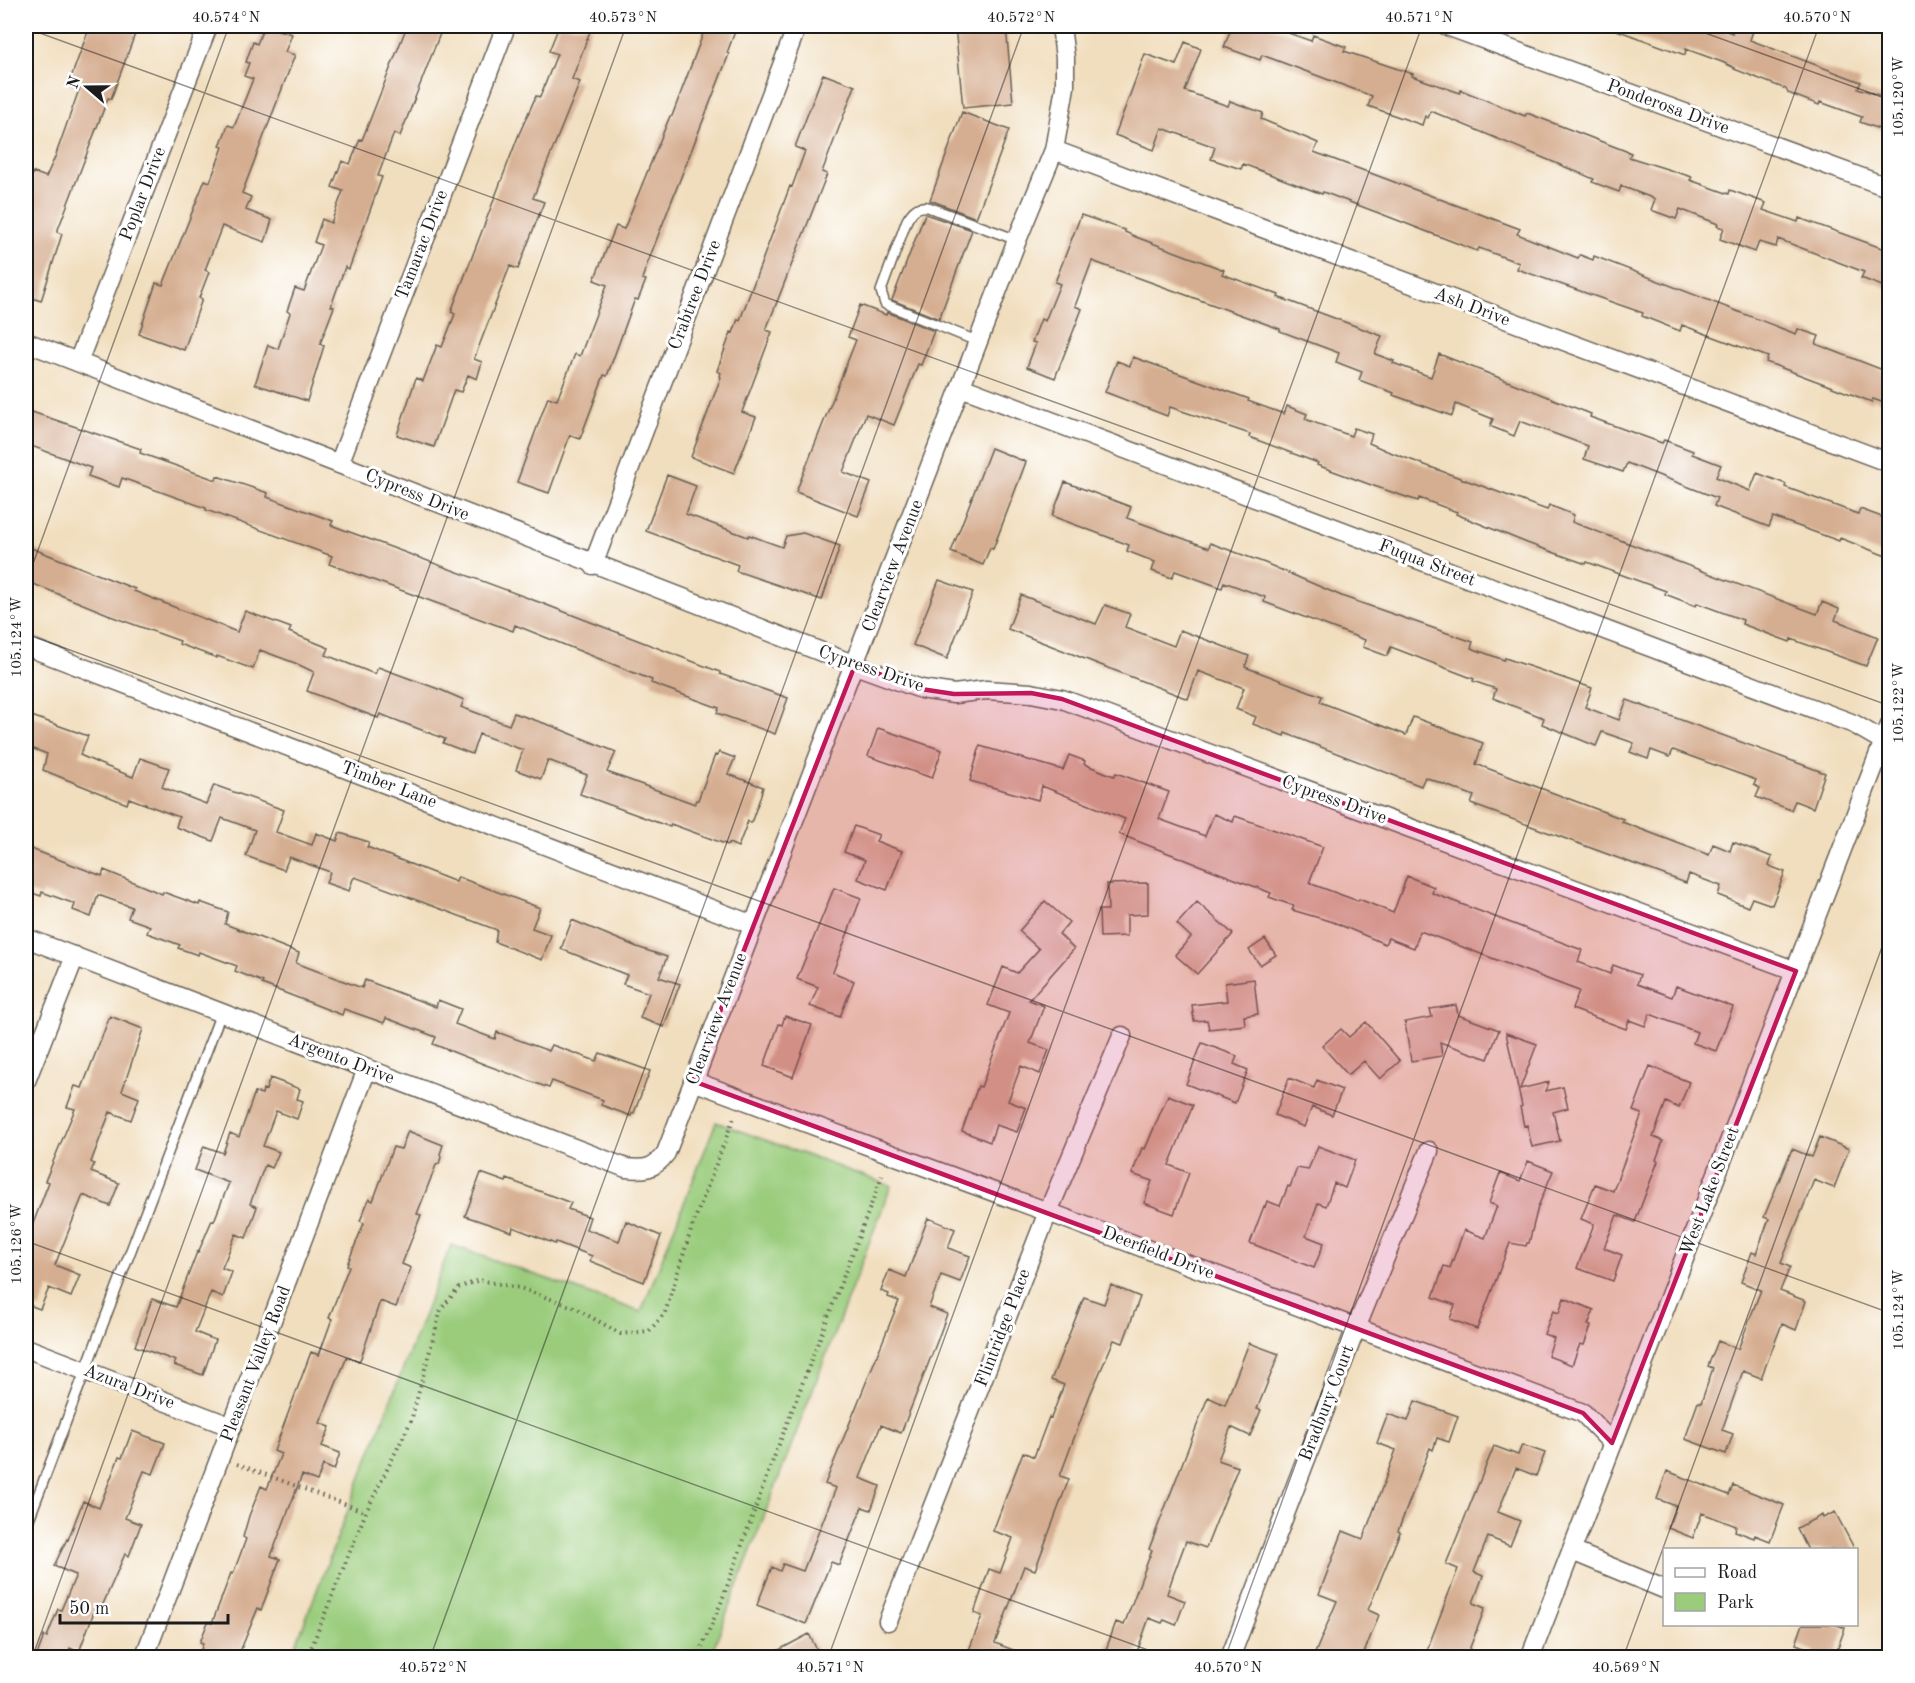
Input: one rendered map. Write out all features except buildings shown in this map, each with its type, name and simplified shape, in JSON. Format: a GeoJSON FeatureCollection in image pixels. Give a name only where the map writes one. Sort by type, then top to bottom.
{"type":"FeatureCollection","features":[{"type":"Feature","properties":{"kind":"street","name":"Poplar Drive"},"geometry":{"type":"LineString","coordinates":[[78,362],[208,26]]}},
{"type":"Feature","properties":{"kind":"street","name":"Tamarac Drive"},"geometry":{"type":"LineString","coordinates":[[339,464],[506,26]]}},
{"type":"Feature","properties":{"kind":"street","name":"Crabtree Drive"},"geometry":{"type":"LineString","coordinates":[[593,565],[797,26]]}},
{"type":"Feature","properties":{"kind":"street","name":"Clearview Avenue"},"geometry":{"type":"LineString","coordinates":[[658,1164],[666,1153],[1017,240],[1054,150],[1065,87],[1065,58],[1061,26]]}},
{"type":"Feature","properties":{"kind":"street","name":"Ponderosa Drive"},"geometry":{"type":"LineString","coordinates":[[1447,26],[1890,188]]}},
{"type":"Feature","properties":{"kind":"street","name":"Ash Drive"},"geometry":{"type":"LineString","coordinates":[[1054,150],[1890,464]]}},
{"type":"Feature","properties":{"kind":"street","name":"Cypress Drive"},"geometry":{"type":"LineString","coordinates":[[26,342],[593,565],[921,689],[954,694],[986,690],[1031,693],[1062,699],[1796,971]]}},
{"type":"Feature","properties":{"kind":"street","name":"Fuqua Street"},"geometry":{"type":"LineString","coordinates":[[961,387],[1887,737]]}},
{"type":"Feature","properties":{"kind":"street","name":"Timber Lane"},"geometry":{"type":"LineString","coordinates":[[26,646],[753,925]]}},
{"type":"Feature","properties":{"kind":"street","name":"West Lake Street"},"geometry":{"type":"LineString","coordinates":[[1530,1658],[1887,737]]}},
{"type":"Feature","properties":{"kind":"street","name":"Argento Drive"},"geometry":{"type":"LineString","coordinates":[[26,938],[626,1168],[642,1170],[658,1164]]}},
{"type":"Feature","properties":{"kind":"street"},"geometry":{"type":"LineString","coordinates":[[26,1081],[75,956]]}},
{"type":"Feature","properties":{"kind":"street","name":"Flintridge Place"},"geometry":{"type":"LineString","coordinates":[[888,1621],[1048,1212],[1122,1036]]}},
{"type":"Feature","properties":{"kind":"street","name":"Pleasant Valley Road"},"geometry":{"type":"LineString","coordinates":[[144,1658],[367,1069]]}},
{"type":"Feature","properties":{"kind":"street","name":"Deerfield Drive"},"geometry":{"type":"LineString","coordinates":[[693,1081],[1583,1413],[1612,1443]]}},
{"type":"Feature","properties":{"kind":"street","name":"Bradbury Court"},"geometry":{"type":"LineString","coordinates":[[1230,1658],[1356,1328],[1429,1151]]}},
{"type":"Feature","properties":{"kind":"street","name":"Azura Drive"},"geometry":{"type":"LineString","coordinates":[[26,1348],[232,1427]]}},
{"type":"Feature","properties":{"kind":"street"},"geometry":{"type":"LineString","coordinates":[[1572,1551],[1663,1588]]}},
{"type":"Feature","properties":{"kind":"lane"},"geometry":{"type":"LineString","coordinates":[[979,342],[885,304],[881,291],[907,220],[912,211],[920,206],[928,207],[1017,240]]}},
{"type":"Feature","properties":{"kind":"lane"},"geometry":{"type":"LineString","coordinates":[[26,1527],[221,1013]]}},
{"type":"Feature","properties":{"kind":"path"},"geometry":{"type":"LineString","coordinates":[[307,1658],[366,1512],[411,1421],[441,1309],[459,1288],[479,1280],[520,1287],[573,1307],[621,1334],[649,1331],[664,1313],[692,1227],[741,1099]]}},
{"type":"Feature","properties":{"kind":"path"},"geometry":{"type":"LineString","coordinates":[[697,1658],[721,1603],[768,1473],[891,1154]]}},
{"type":"Feature","properties":{"kind":"path"},"geometry":{"type":"LineString","coordinates":[[221,1457],[366,1512]]}},
{"type":"Feature","properties":{"kind":"highlighted area"},"geometry":{"type":"Polygon","coordinates":[[[855,665],[921,689],[954,694],[1031,693],[1062,699],[1796,971],[1612,1443],[1583,1413],[693,1081],[855,665]]]}},
{"type":"Feature","properties":{"kind":"green space"},"geometry":{"type":"Polygon","coordinates":[[[716,1122],[891,1186],[710,1657],[291,1657],[451,1245],[641,1312],[716,1122]]]}}]}
